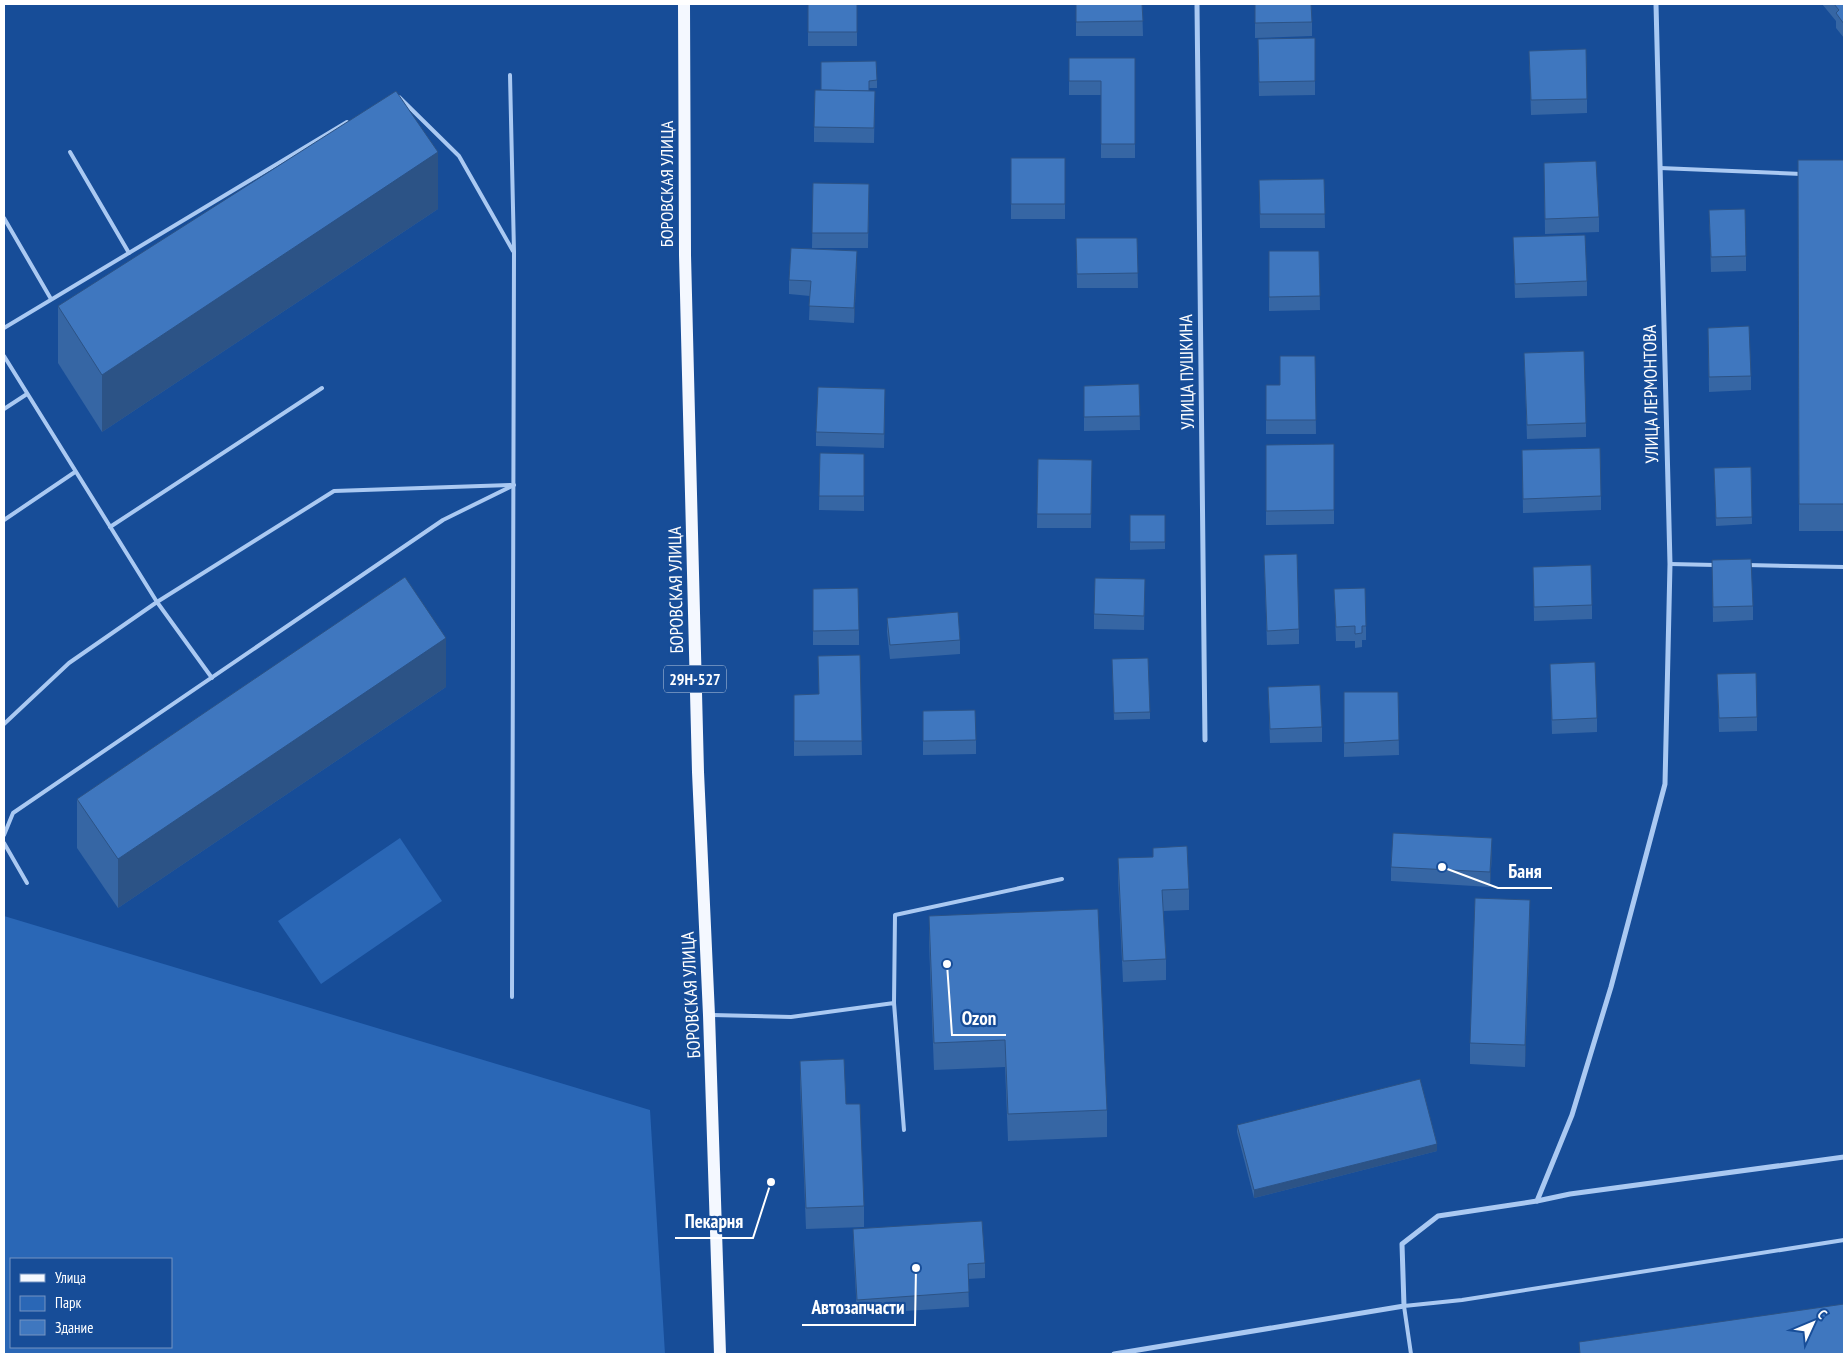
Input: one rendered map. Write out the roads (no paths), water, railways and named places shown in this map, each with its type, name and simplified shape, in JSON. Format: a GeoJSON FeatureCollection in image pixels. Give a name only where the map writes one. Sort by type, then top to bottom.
{"type":"FeatureCollection","features":[{"type":"Feature","properties":{"kind":"main road","name":"БОРОВСКАЯ УЛИЦА"},"geometry":{"type":"LineString","coordinates":[[684,4],[685,256],[698,772],[710,1015],[720,1354]]}},
{"type":"Feature","properties":{"kind":"street","name":"УЛИЦА ПУШКИНА"},"geometry":{"type":"LineString","coordinates":[[1197,4],[1205,740]]}},
{"type":"Feature","properties":{"kind":"street","name":"УЛИЦА ЛЕРМОНТОВА"},"geometry":{"type":"LineString","coordinates":[[1536,1201],[1572,1115],[1611,987],[1665,784],[1670,564],[1656,4]]}},
{"type":"Feature","properties":{"kind":"street"},"geometry":{"type":"LineString","coordinates":[[1114,1354],[1404,1306],[1402,1244],[1438,1216],[1570,1194],[1844,1157]]}},
{"type":"Feature","properties":{"kind":"lane"},"geometry":{"type":"LineString","coordinates":[[510,75],[514,252],[512,997]]}},
{"type":"Feature","properties":{"kind":"lane"},"geometry":{"type":"LineString","coordinates":[[396,93],[459,156],[514,252]]}},
{"type":"Feature","properties":{"kind":"lane"},"geometry":{"type":"LineString","coordinates":[[4,328],[356,116]]}},
{"type":"Feature","properties":{"kind":"lane"},"geometry":{"type":"LineString","coordinates":[[70,152],[129,253]]}},
{"type":"Feature","properties":{"kind":"lane"},"geometry":{"type":"LineString","coordinates":[[1660,168],[1806,174]]}},
{"type":"Feature","properties":{"kind":"lane"},"geometry":{"type":"LineString","coordinates":[[4,218],[51,299]]}},
{"type":"Feature","properties":{"kind":"lane"},"geometry":{"type":"LineString","coordinates":[[4,356],[157,602],[212,678]]}},
{"type":"Feature","properties":{"kind":"lane"},"geometry":{"type":"LineString","coordinates":[[110,527],[322,388]]}},
{"type":"Feature","properties":{"kind":"lane"},"geometry":{"type":"LineString","coordinates":[[4,409],[27,394]]}},
{"type":"Feature","properties":{"kind":"lane"},"geometry":{"type":"LineString","coordinates":[[4,520],[76,472]]}},
{"type":"Feature","properties":{"kind":"lane"},"geometry":{"type":"LineString","coordinates":[[4,724],[69,663],[157,602],[334,491],[514,485]]}},
{"type":"Feature","properties":{"kind":"lane"},"geometry":{"type":"LineString","coordinates":[[4,836],[13,813],[443,520],[514,485]]}},
{"type":"Feature","properties":{"kind":"lane"},"geometry":{"type":"LineString","coordinates":[[1670,564],[1719,565]]}},
{"type":"Feature","properties":{"kind":"lane"},"geometry":{"type":"LineString","coordinates":[[1738,565],[1844,567]]}},
{"type":"Feature","properties":{"kind":"lane"},"geometry":{"type":"LineString","coordinates":[[4,843],[27,882]]}},
{"type":"Feature","properties":{"kind":"lane"},"geometry":{"type":"LineString","coordinates":[[904,1130],[894,1003],[895,915],[1062,879]]}},
{"type":"Feature","properties":{"kind":"lane"},"geometry":{"type":"LineString","coordinates":[[710,1015],[791,1017],[894,1003]]}},
{"type":"Feature","properties":{"kind":"lane"},"geometry":{"type":"LineString","coordinates":[[1411,1354],[1404,1306],[1462,1300],[1844,1240]]}},
{"type":"Feature","properties":{"kind":"place","name":"Баня"},"geometry":{"type":"Point","coordinates":[1442,867]}},
{"type":"Feature","properties":{"kind":"place","name":"Ozon"},"geometry":{"type":"Point","coordinates":[947,964]}},
{"type":"Feature","properties":{"kind":"place","name":"Пекарня"},"geometry":{"type":"Point","coordinates":[771,1182]}},
{"type":"Feature","properties":{"kind":"place","name":"Автозапчасти"},"geometry":{"type":"Point","coordinates":[916,1268]}}]}
